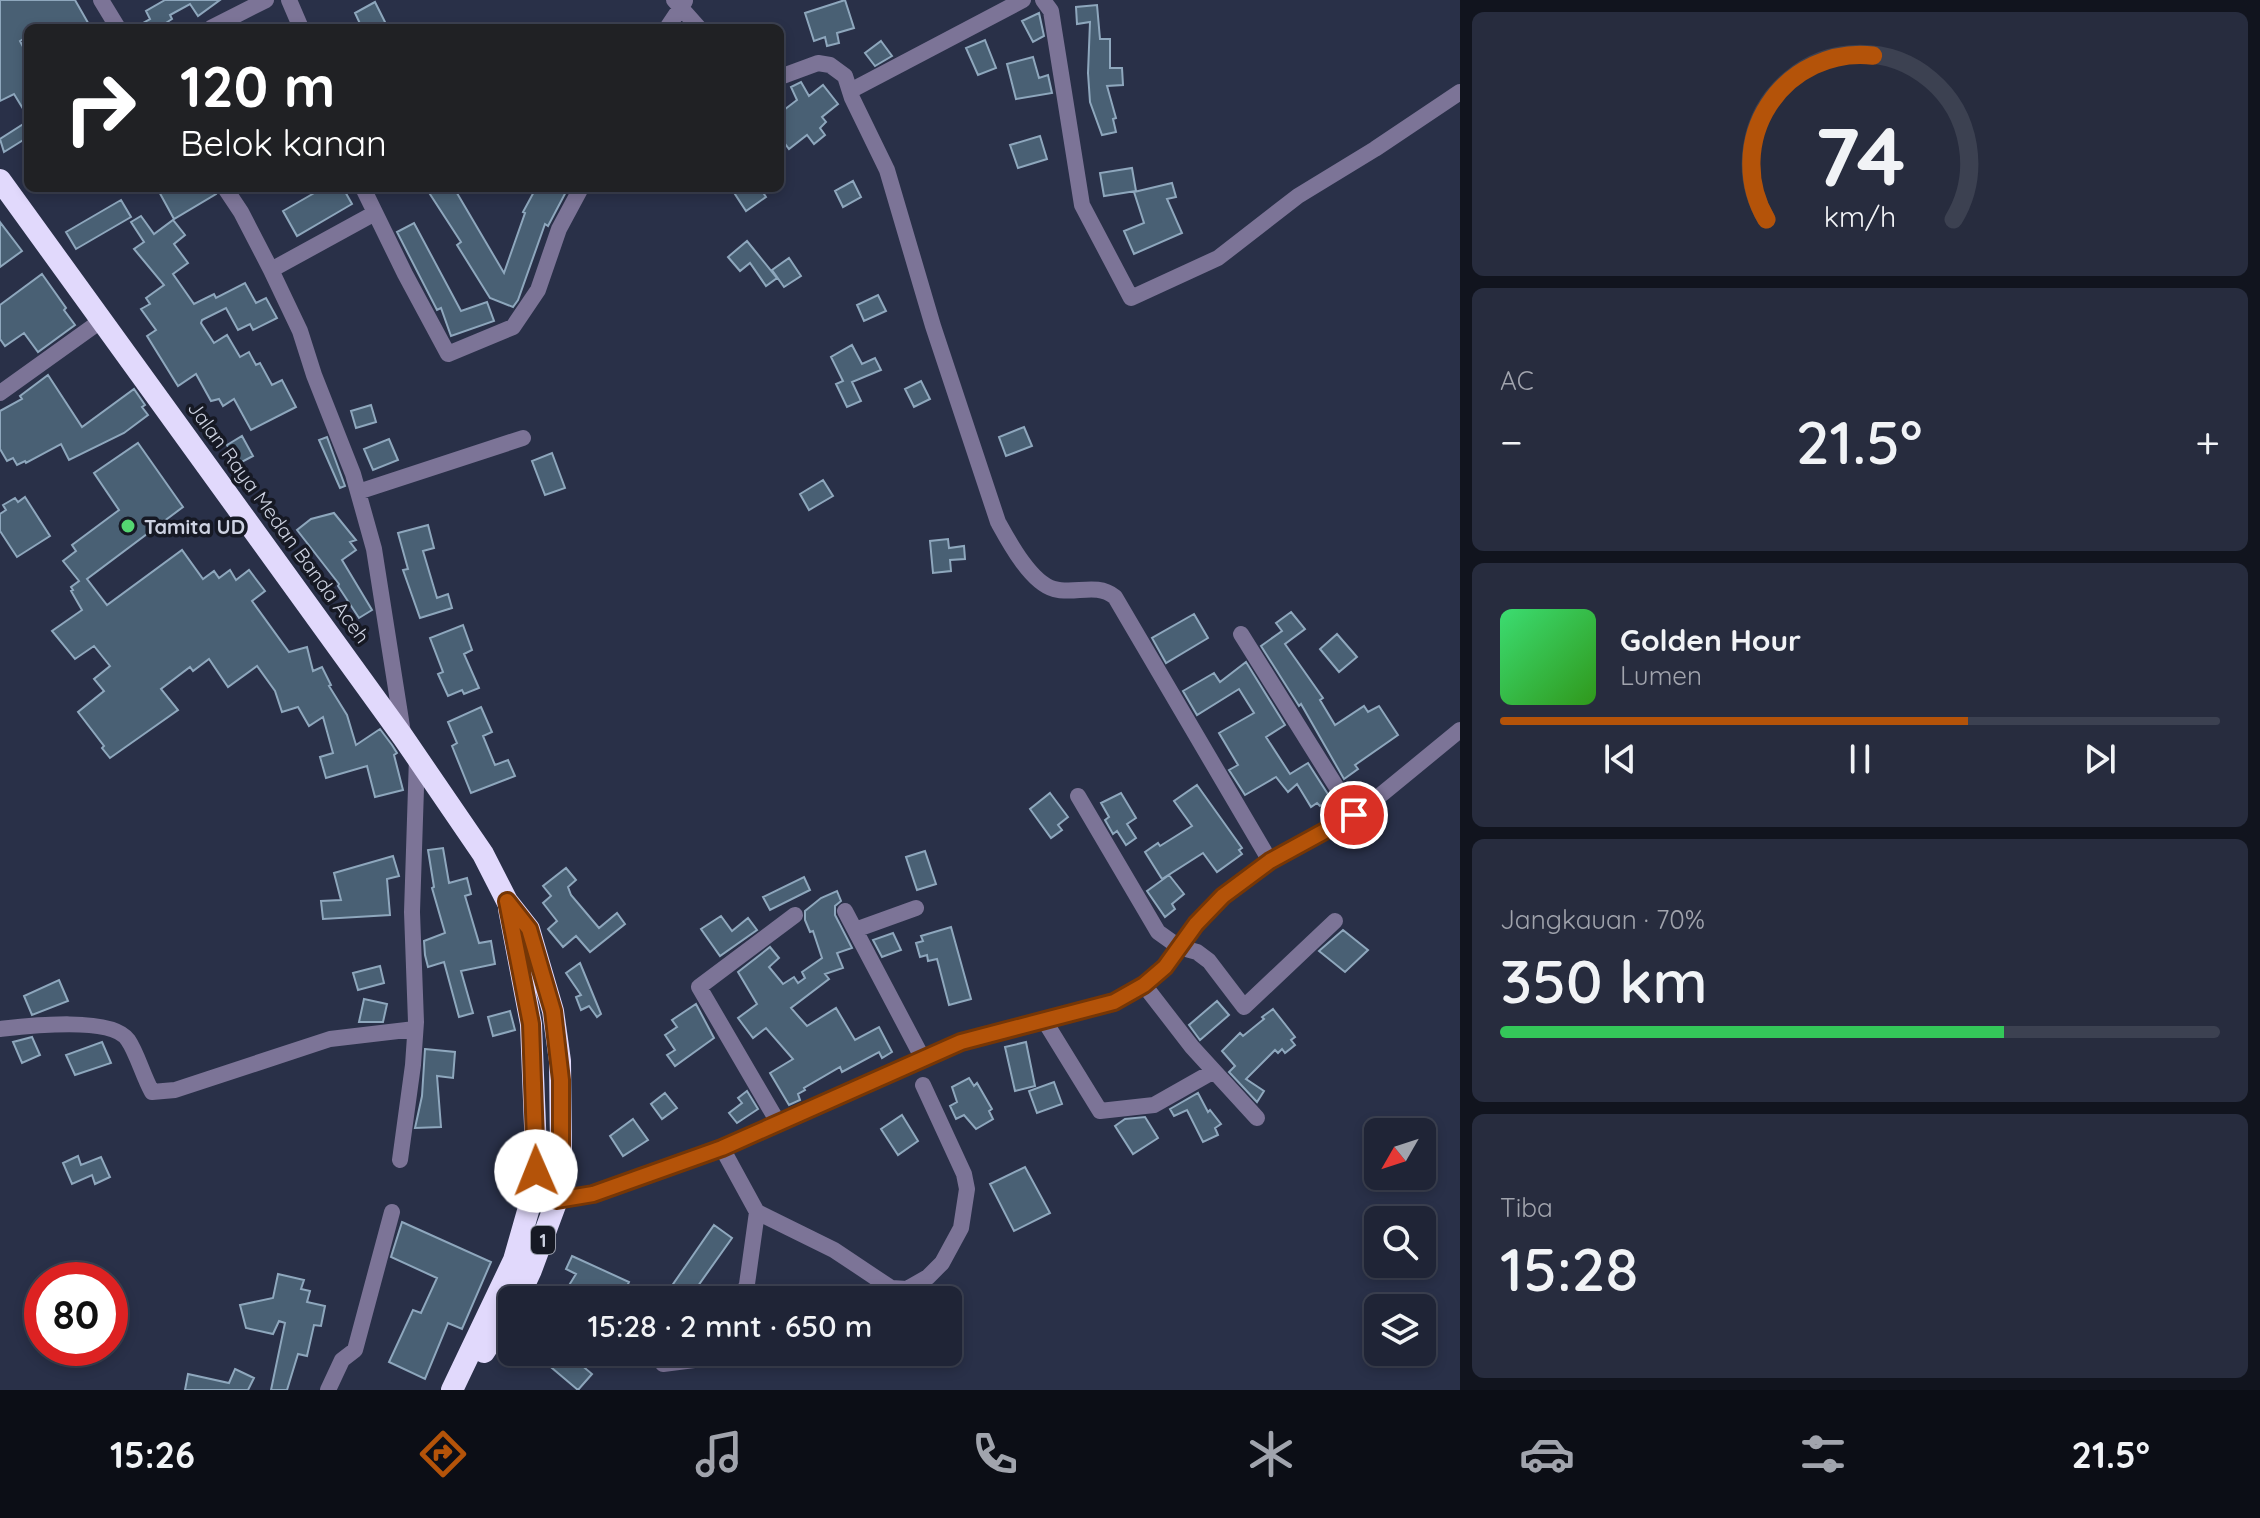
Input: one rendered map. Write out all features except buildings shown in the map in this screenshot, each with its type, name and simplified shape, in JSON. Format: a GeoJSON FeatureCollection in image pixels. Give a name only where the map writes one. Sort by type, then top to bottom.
{"type":"FeatureCollection","features":[{"type":"Feature","properties":{"kind":"highway","name":"Jalan Raya Medan Banda Aceh"},"geometry":{"type":"LineString","coordinates":[[0,180],[403,737],[483,854],[507,901],[529,929],[553,1011],[561,1080],[561,1151],[557,1200],[524,1286]]}},
{"type":"Feature","properties":{"kind":"highway","name":"Jalan Raya Medan Banda Aceh"},"geometry":{"type":"LineString","coordinates":[[452,1390],[514,1260],[534,1190],[536,1151],[531,1024],[507,901]]}},
{"type":"Feature","properties":{"kind":"highway"},"geometry":{"type":"LineString","coordinates":[[460,1390],[498,1331]]}},
{"type":"Feature","properties":{"kind":"street"},"geometry":{"type":"LineString","coordinates":[[101,0],[116,24]]}},
{"type":"Feature","properties":{"kind":"street"},"geometry":{"type":"LineString","coordinates":[[219,24],[266,0]]}},
{"type":"Feature","properties":{"kind":"street"},"geometry":{"type":"LineString","coordinates":[[289,0],[299,24]]}},
{"type":"Feature","properties":{"kind":"street"},"geometry":{"type":"LineString","coordinates":[[850,91],[1023,0]]}},
{"type":"Feature","properties":{"kind":"street"},"geometry":{"type":"LineString","coordinates":[[1043,0],[1051,11],[1082,205],[1131,298],[1218,258],[1298,196],[1460,92]]}},
{"type":"Feature","properties":{"kind":"street"},"geometry":{"type":"LineString","coordinates":[[671,24],[686,10]]}},
{"type":"Feature","properties":{"kind":"street"},"geometry":{"type":"LineString","coordinates":[[784,76],[818,63],[830,65],[845,76],[887,170],[933,326],[1004,533],[1034,577],[1050,589],[1097,588],[1115,597],[1270,861]]}},
{"type":"Feature","properties":{"kind":"street"},"geometry":{"type":"LineString","coordinates":[[228,192],[241,212],[300,331],[358,492],[374,549],[403,737]]}},
{"type":"Feature","properties":{"kind":"street"},"geometry":{"type":"LineString","coordinates":[[365,192],[448,354],[513,327],[538,290],[559,229],[579,192]]}},
{"type":"Feature","properties":{"kind":"street"},"geometry":{"type":"LineString","coordinates":[[271,270],[375,213]]}},
{"type":"Feature","properties":{"kind":"street"},"geometry":{"type":"LineString","coordinates":[[0,393],[102,320]]}},
{"type":"Feature","properties":{"kind":"street"},"geometry":{"type":"LineString","coordinates":[[358,492],[523,438]]}},
{"type":"Feature","properties":{"kind":"street"},"geometry":{"type":"LineString","coordinates":[[1241,634],[1354,815]]}},
{"type":"Feature","properties":{"kind":"street"},"geometry":{"type":"LineString","coordinates":[[557,1200],[593,1194],[722,1148],[961,1042],[1114,1002],[1144,985],[1165,967],[1223,896],[1270,861],[1354,815],[1460,730]]}},
{"type":"Feature","properties":{"kind":"street"},"geometry":{"type":"LineString","coordinates":[[400,1160],[415,1029],[412,912],[417,757]]}},
{"type":"Feature","properties":{"kind":"street"},"geometry":{"type":"LineString","coordinates":[[1078,796],[1158,932],[1179,947],[1197,952],[1209,961],[1244,1007],[1335,921]]}},
{"type":"Feature","properties":{"kind":"street"},"geometry":{"type":"LineString","coordinates":[[855,930],[916,908]]}},
{"type":"Feature","properties":{"kind":"street"},"geometry":{"type":"LineString","coordinates":[[845,911],[923,1059]]}},
{"type":"Feature","properties":{"kind":"street"},"geometry":{"type":"LineString","coordinates":[[779,1124],[699,987],[795,915]]}},
{"type":"Feature","properties":{"kind":"street"},"geometry":{"type":"LineString","coordinates":[[1144,985],[1257,1118]]}},
{"type":"Feature","properties":{"kind":"street"},"geometry":{"type":"LineString","coordinates":[[1044,1020],[1100,1111],[1154,1105],[1214,1071]]}},
{"type":"Feature","properties":{"kind":"street"},"geometry":{"type":"LineString","coordinates":[[0,1029],[74,1024],[116,1028],[128,1040],[152,1092],[175,1090],[330,1039],[415,1029]]}},
{"type":"Feature","properties":{"kind":"street"},"geometry":{"type":"LineString","coordinates":[[722,1148],[757,1212],[834,1250],[891,1288],[907,1289],[928,1277],[942,1263],[961,1228],[967,1189],[964,1174],[923,1085]]}},
{"type":"Feature","properties":{"kind":"street"},"geometry":{"type":"LineString","coordinates":[[328,1390],[342,1360],[355,1350],[392,1212]]}},
{"type":"Feature","properties":{"kind":"street"},"geometry":{"type":"LineString","coordinates":[[746,1286],[757,1212]]}},
{"type":"Feature","properties":{"kind":"place","name":"Tamita UD"},"geometry":{"type":"Point","coordinates":[128,526]}},
{"type":"Feature","properties":{"kind":"route"},"geometry":{"type":"LineString","coordinates":[[536,1171],[531,1024],[507,901],[529,929],[553,1011],[561,1080],[557,1200],[593,1194],[722,1148],[961,1042],[1114,1002],[1144,985],[1165,967],[1196,924],[1223,896],[1270,861],[1354,815]]}}]}
